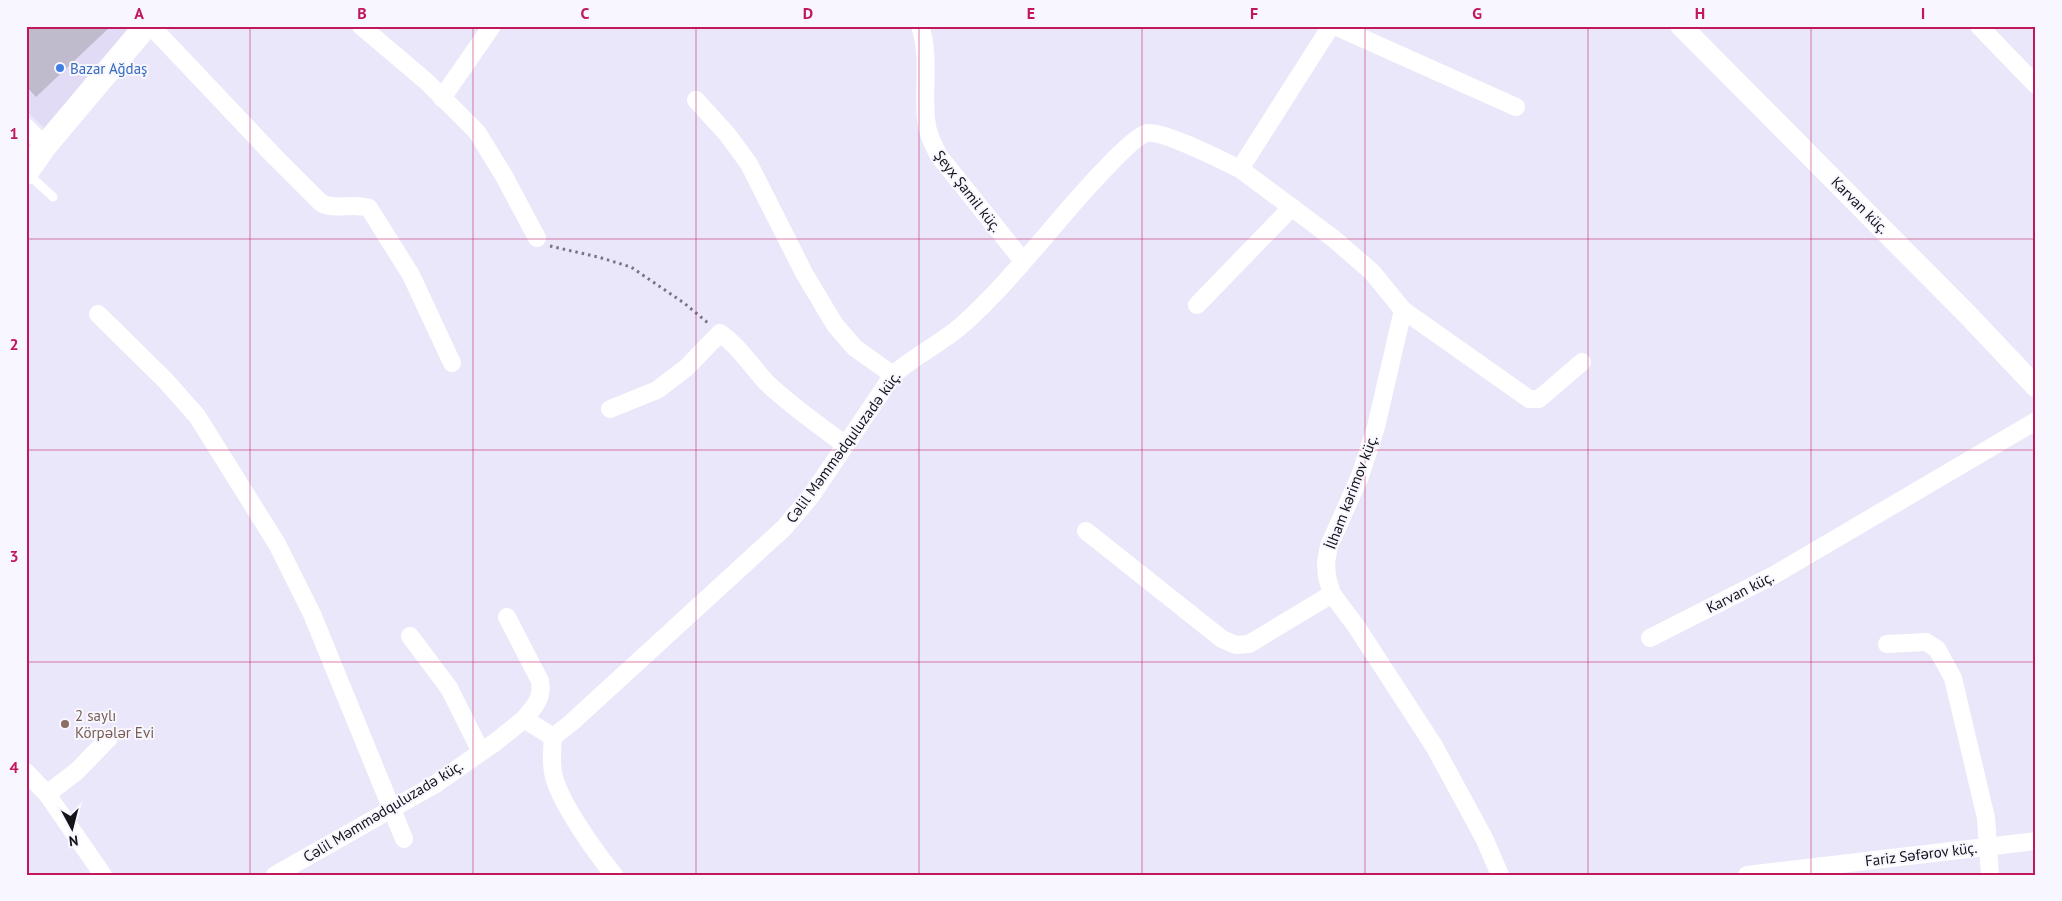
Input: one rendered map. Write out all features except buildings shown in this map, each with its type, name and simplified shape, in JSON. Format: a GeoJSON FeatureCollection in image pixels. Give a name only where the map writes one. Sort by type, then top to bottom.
{"type":"FeatureCollection","features":[{"type":"Feature","properties":{"kind":"main road"},"geometry":{"type":"LineString","coordinates":[[26,173],[46,146],[146,26]]}},
{"type":"Feature","properties":{"kind":"street"},"geometry":{"type":"LineString","coordinates":[[151,26],[275,157],[321,202],[328,207],[362,206],[369,208],[411,275],[452,362]]}},
{"type":"Feature","properties":{"kind":"street"},"geometry":{"type":"LineString","coordinates":[[361,26],[478,132],[537,238]]}},
{"type":"Feature","properties":{"kind":"street"},"geometry":{"type":"LineString","coordinates":[[442,98],[492,26]]}},
{"type":"Feature","properties":{"kind":"street","name":"Şeyx Şamil küç."},"geometry":{"type":"LineString","coordinates":[[920,26],[924,48],[926,121],[930,138],[939,156],[1023,261]]}},
{"type":"Feature","properties":{"kind":"street"},"geometry":{"type":"LineString","coordinates":[[1516,107],[1333,26],[1240,168],[1334,239],[1372,272],[1402,310],[1529,399],[1539,399],[1582,362]]}},
{"type":"Feature","properties":{"kind":"street","name":"Karvan küç."},"geometry":{"type":"LineString","coordinates":[[1682,26],[2036,386]]}},
{"type":"Feature","properties":{"kind":"street"},"geometry":{"type":"LineString","coordinates":[[1979,26],[2036,85]]}},
{"type":"Feature","properties":{"kind":"street"},"geometry":{"type":"LineString","coordinates":[[696,100],[727,134],[749,164],[804,273],[835,325],[855,348],[893,375]]}},
{"type":"Feature","properties":{"kind":"street"},"geometry":{"type":"LineString","coordinates":[[26,127],[46,146]]}},
{"type":"Feature","properties":{"kind":"street","name":"Cəlil Məmmədquluzadə küç."},"geometry":{"type":"LineString","coordinates":[[553,737],[784,528],[811,496],[893,375],[905,364],[960,327],[986,302],[1093,182],[1142,135],[1149,133],[1164,136],[1240,168]]}},
{"type":"Feature","properties":{"kind":"street"},"geometry":{"type":"LineString","coordinates":[[1197,305],[1292,207]]}},
{"type":"Feature","properties":{"kind":"street","name":"İlham kərimov küç."},"geometry":{"type":"LineString","coordinates":[[1402,310],[1373,435],[1360,476],[1329,546],[1326,562],[1328,577],[1332,594],[1356,626],[1434,746],[1484,838],[1500,875]]}},
{"type":"Feature","properties":{"kind":"street"},"geometry":{"type":"LineString","coordinates":[[98,314],[165,380],[197,416],[277,544],[312,614],[390,809],[404,839]]}},
{"type":"Feature","properties":{"kind":"street"},"geometry":{"type":"LineString","coordinates":[[610,408],[657,390],[686,368],[720,333],[728,338],[766,382],[788,402],[845,445]]}},
{"type":"Feature","properties":{"kind":"street","name":"Karvan küç."},"geometry":{"type":"LineString","coordinates":[[1650,638],[1774,575],[2036,421]]}},
{"type":"Feature","properties":{"kind":"street"},"geometry":{"type":"LineString","coordinates":[[1086,531],[1222,639],[1236,645],[1249,644],[1332,594]]}},
{"type":"Feature","properties":{"kind":"street","name":"Cəlil Məmmədquluzadə küç."},"geometry":{"type":"LineString","coordinates":[[276,875],[434,785],[524,719],[540,701],[540,682],[507,617]]}},
{"type":"Feature","properties":{"kind":"street"},"geometry":{"type":"LineString","coordinates":[[410,636],[449,688],[481,752]]}},
{"type":"Feature","properties":{"kind":"street"},"geometry":{"type":"LineString","coordinates":[[1887,644],[1926,642],[1938,649],[1953,678],[1986,818],[1990,875]]}},
{"type":"Feature","properties":{"kind":"street"},"geometry":{"type":"LineString","coordinates":[[524,719],[553,737],[553,772],[558,788],[581,830],[614,875]]}},
{"type":"Feature","properties":{"kind":"street"},"geometry":{"type":"LineString","coordinates":[[46,794],[77,771],[109,738]]}},
{"type":"Feature","properties":{"kind":"street"},"geometry":{"type":"LineString","coordinates":[[26,772],[46,794],[103,875]]}},
{"type":"Feature","properties":{"kind":"street","name":"Fariz Səfərov küç."},"geometry":{"type":"LineString","coordinates":[[1747,875],[2036,841]]}},
{"type":"Feature","properties":{"kind":"lane"},"geometry":{"type":"LineString","coordinates":[[26,173],[53,197]]}},
{"type":"Feature","properties":{"kind":"path"},"geometry":{"type":"LineString","coordinates":[[537,238],[548,246],[598,257],[631,267],[684,302],[720,333]]}},
{"type":"Feature","properties":{"kind":"shaded area","name":"Bazar Ağdaş"},"geometry":{"type":"Polygon","coordinates":[[[26,26],[130,26],[44,128],[26,110],[26,26]]]}},
{"type":"Feature","properties":{"kind":"place","name":"Bazar Ağdaş"},"geometry":{"type":"Point","coordinates":[60,68]}},
{"type":"Feature","properties":{"kind":"place","name":"2 saylı Körpələr Evi"},"geometry":{"type":"Point","coordinates":[65,724]}}]}
